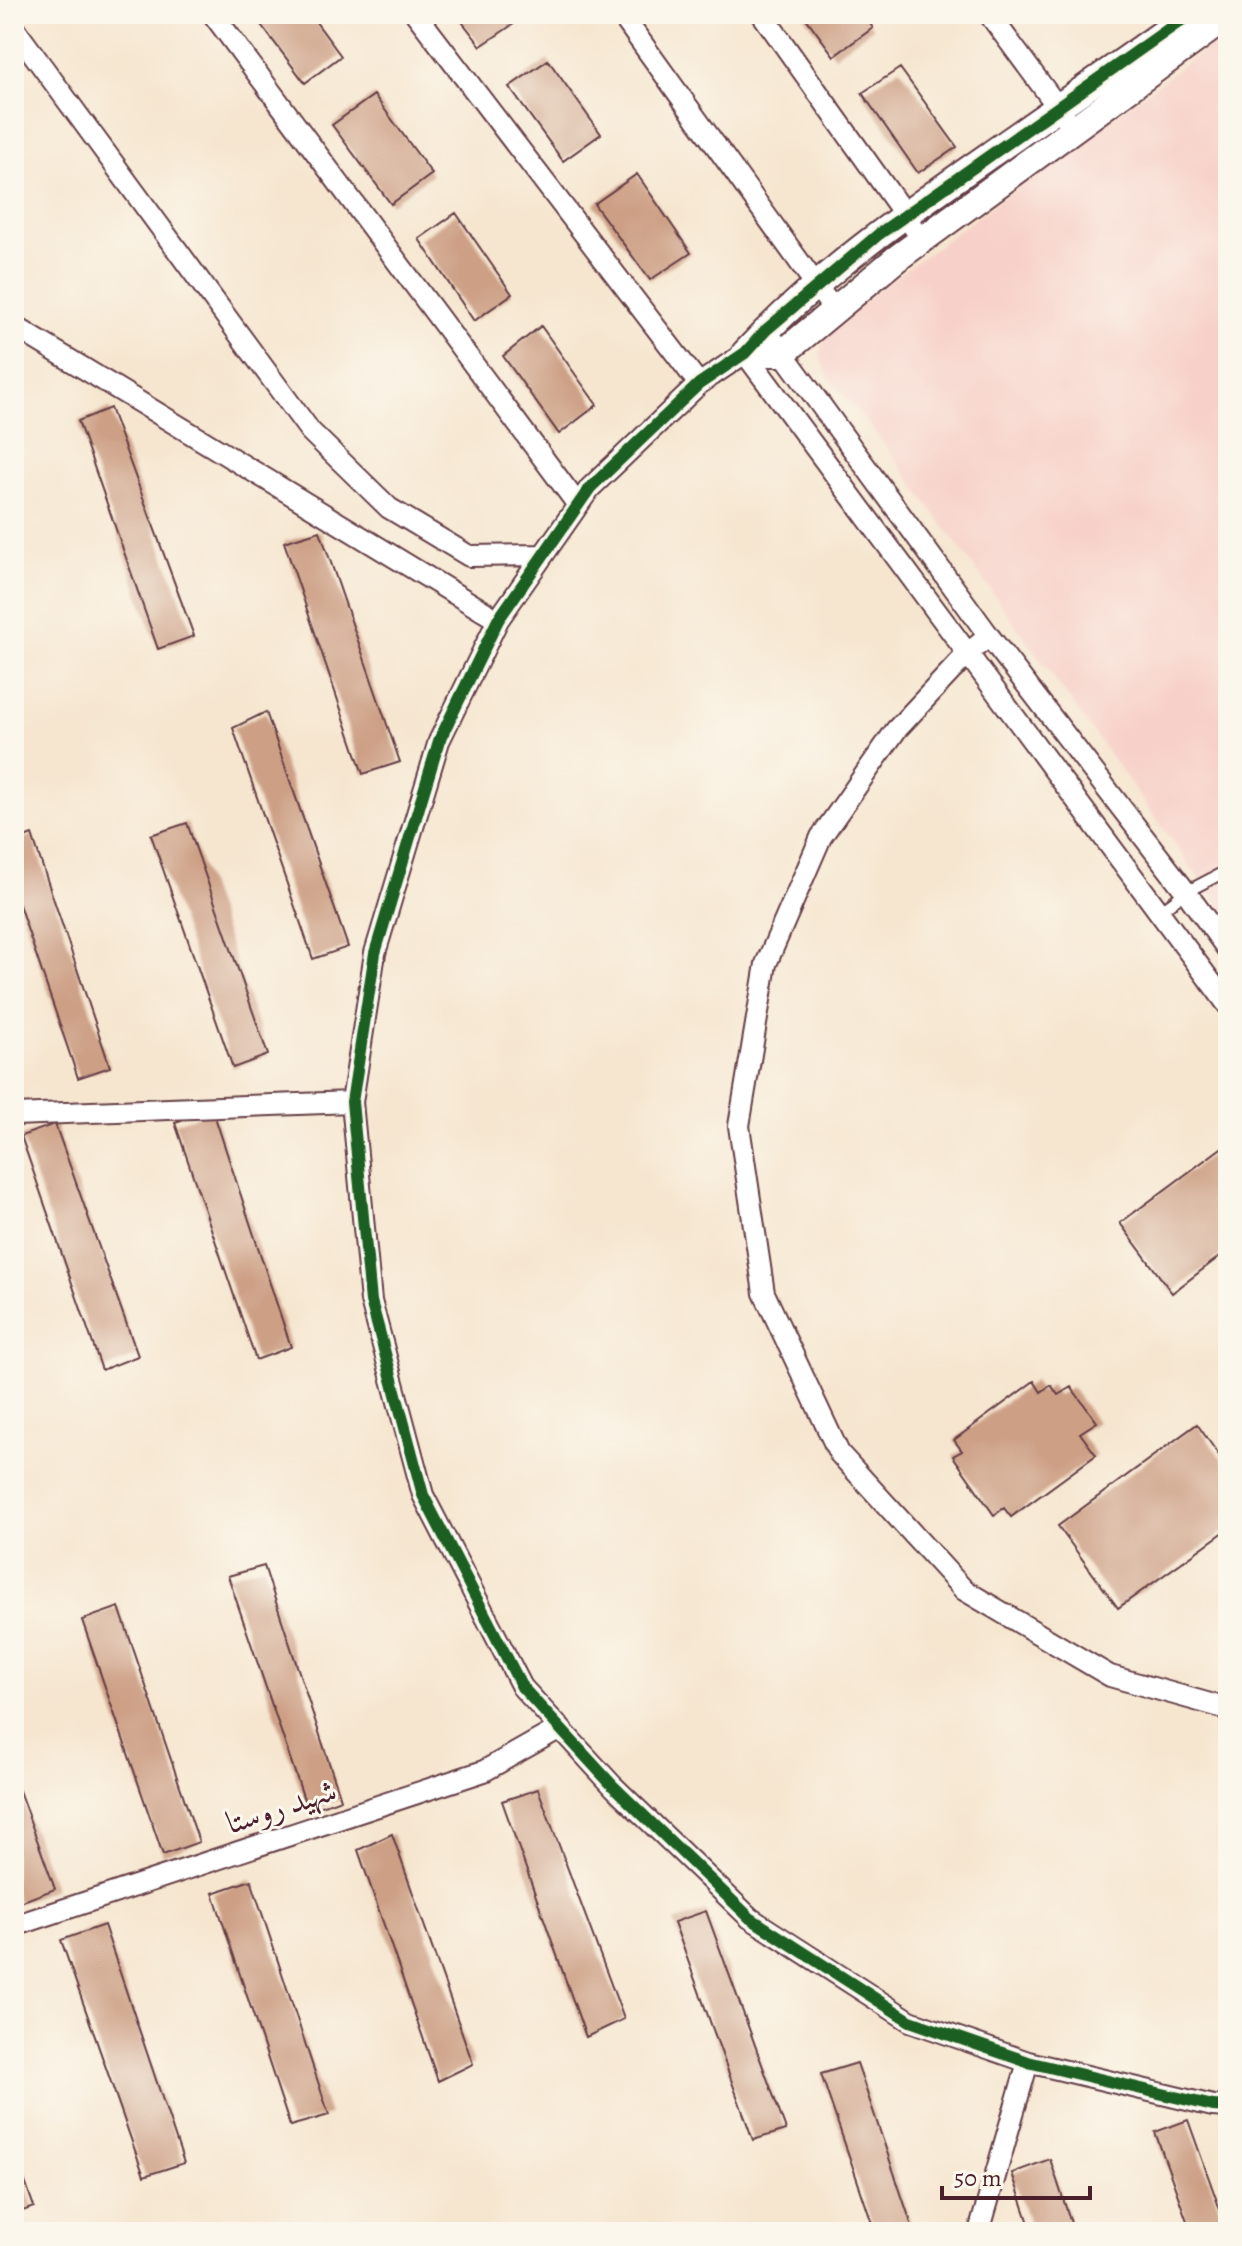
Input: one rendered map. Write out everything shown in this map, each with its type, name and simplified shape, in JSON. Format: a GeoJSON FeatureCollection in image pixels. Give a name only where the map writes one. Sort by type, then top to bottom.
{"type":"FeatureCollection","features":[{"type":"Feature","properties":{"kind":"street"},"geometry":{"type":"LineString","coordinates":[[213,14],[578,505]]}},
{"type":"Feature","properties":{"kind":"street"},"geometry":{"type":"LineString","coordinates":[[416,14],[699,384]]}},
{"type":"Feature","properties":{"kind":"street"},"geometry":{"type":"LineString","coordinates":[[621,14],[834,310]]}},
{"type":"Feature","properties":{"kind":"street"},"geometry":{"type":"LineString","coordinates":[[762,14],[922,239]]}},
{"type":"Feature","properties":{"kind":"street"},"geometry":{"type":"LineString","coordinates":[[989,14],[1065,118]]}},
{"type":"Feature","properties":{"kind":"street"},"geometry":{"type":"LineString","coordinates":[[745,353],[783,353],[1065,118],[1195,20],[1228,16]]}},
{"type":"Feature","properties":{"kind":"street"},"geometry":{"type":"LineString","coordinates":[[14,28],[310,431],[389,508],[469,556],[543,555]]}},
{"type":"Feature","properties":{"kind":"street"},"geometry":{"type":"LineString","coordinates":[[1065,118],[905,214],[816,286],[745,353],[699,384],[590,488],[498,620],[439,741],[375,953],[352,1102],[371,1301],[423,1495],[522,1687],[613,1786],[750,1918],[910,2021],[1028,2062],[1228,2107]]}},
{"type":"Feature","properties":{"kind":"street"},"geometry":{"type":"LineString","coordinates":[[14,326],[498,620]]}},
{"type":"Feature","properties":{"kind":"street"},"geometry":{"type":"LineString","coordinates":[[766,330],[989,636],[1228,950]]}},
{"type":"Feature","properties":{"kind":"street"},"geometry":{"type":"LineString","coordinates":[[745,353],[1228,1005]]}},
{"type":"Feature","properties":{"kind":"street"},"geometry":{"type":"LineString","coordinates":[[989,636],[967,654],[896,730],[821,837],[766,964],[739,1126],[764,1293],[839,1453],[964,1590],[1110,1676],[1228,1709]]}},
{"type":"Feature","properties":{"kind":"street"},"geometry":{"type":"LineString","coordinates":[[14,1115],[352,1102]]}},
{"type":"Feature","properties":{"kind":"street","name":"شهید روستا"},"geometry":{"type":"LineString","coordinates":[[14,1926],[484,1771],[560,1728]]}},
{"type":"Feature","properties":{"kind":"street"},"geometry":{"type":"LineString","coordinates":[[979,2232],[1028,2062]]}},
{"type":"Feature","properties":{"kind":"lane"},"geometry":{"type":"LineString","coordinates":[[1160,911],[1186,892],[1228,870]]}},
{"type":"Feature","properties":{"kind":"shaded area"},"geometry":{"type":"Polygon","coordinates":[[[1228,32],[1228,918],[886,446],[828,376],[820,357],[824,338],[844,315],[1228,32]]]}},
{"type":"Feature","properties":{"kind":"building"},"geometry":{"type":"Polygon","coordinates":[[[253,14],[310,14],[341,56],[305,83],[253,14]]]}},
{"type":"Feature","properties":{"kind":"building"},"geometry":{"type":"Polygon","coordinates":[[[456,14],[512,14],[518,21],[481,46],[456,14]]]}},
{"type":"Feature","properties":{"kind":"building"},"geometry":{"type":"Polygon","coordinates":[[[803,14],[863,14],[873,28],[834,56],[803,14]]]}},
{"type":"Feature","properties":{"kind":"building"},"geometry":{"type":"Polygon","coordinates":[[[548,60],[601,134],[563,161],[509,87],[548,60]]]}},
{"type":"Feature","properties":{"kind":"building"},"geometry":{"type":"Polygon","coordinates":[[[900,68],[957,147],[918,173],[862,93],[900,68]]]}},
{"type":"Feature","properties":{"kind":"building"},"geometry":{"type":"Polygon","coordinates":[[[374,95],[432,174],[391,204],[332,125],[374,95]]]}},
{"type":"Feature","properties":{"kind":"building"},"geometry":{"type":"Polygon","coordinates":[[[637,174],[691,253],[650,280],[594,204],[637,174]]]}},
{"type":"Feature","properties":{"kind":"building"},"geometry":{"type":"Polygon","coordinates":[[[456,213],[512,294],[474,321],[419,239],[456,213]]]}},
{"type":"Feature","properties":{"kind":"building"},"geometry":{"type":"Polygon","coordinates":[[[541,326],[597,405],[559,434],[503,356],[541,326]]]}},
{"type":"Feature","properties":{"kind":"building"},"geometry":{"type":"Polygon","coordinates":[[[110,408],[194,636],[158,649],[78,421],[110,408]]]}},
{"type":"Feature","properties":{"kind":"building"},"geometry":{"type":"Polygon","coordinates":[[[320,531],[400,762],[363,774],[284,542],[320,531]]]}},
{"type":"Feature","properties":{"kind":"building"},"geometry":{"type":"Polygon","coordinates":[[[266,712],[348,947],[313,959],[233,728],[266,712]]]}},
{"type":"Feature","properties":{"kind":"building"},"geometry":{"type":"Polygon","coordinates":[[[187,823],[268,1055],[233,1068],[151,835],[187,823]]]}},
{"type":"Feature","properties":{"kind":"building"},"geometry":{"type":"Polygon","coordinates":[[[32,835],[110,1067],[78,1078],[14,890],[14,842],[32,835]]]}},
{"type":"Feature","properties":{"kind":"building"},"geometry":{"type":"Polygon","coordinates":[[[213,1111],[291,1347],[256,1360],[175,1123],[213,1111]]]}},
{"type":"Feature","properties":{"kind":"building"},"geometry":{"type":"Polygon","coordinates":[[[55,1124],[138,1356],[102,1370],[21,1136],[55,1124]]]}},
{"type":"Feature","properties":{"kind":"building"},"geometry":{"type":"Polygon","coordinates":[[[1228,1143],[1228,1250],[1172,1293],[1120,1223],[1228,1143]]]}},
{"type":"Feature","properties":{"kind":"building"},"geometry":{"type":"Polygon","coordinates":[[[1034,1381],[1041,1392],[1051,1385],[1058,1395],[1071,1387],[1097,1422],[1080,1433],[1096,1455],[1011,1517],[1004,1508],[994,1515],[953,1456],[962,1451],[954,1440],[1034,1381]]]}},
{"type":"Feature","properties":{"kind":"building"},"geometry":{"type":"Polygon","coordinates":[[[1197,1424],[1228,1468],[1228,1529],[1118,1608],[1058,1526],[1197,1424]]]}},
{"type":"Feature","properties":{"kind":"building"},"geometry":{"type":"Polygon","coordinates":[[[264,1566],[341,1799],[308,1811],[228,1576],[264,1566]]]}},
{"type":"Feature","properties":{"kind":"building"},"geometry":{"type":"Polygon","coordinates":[[[119,1607],[199,1842],[163,1855],[82,1620],[119,1607]]]}},
{"type":"Feature","properties":{"kind":"building"},"geometry":{"type":"Polygon","coordinates":[[[14,1777],[55,1889],[18,1903],[14,1890],[14,1777]]]}},
{"type":"Feature","properties":{"kind":"building"},"geometry":{"type":"Polygon","coordinates":[[[538,1789],[624,2019],[586,2037],[502,1801],[538,1789]]]}},
{"type":"Feature","properties":{"kind":"building"},"geometry":{"type":"Polygon","coordinates":[[[392,1834],[473,2064],[438,2081],[358,1850],[392,1834]]]}},
{"type":"Feature","properties":{"kind":"building"},"geometry":{"type":"Polygon","coordinates":[[[251,1880],[329,2115],[290,2126],[213,1893],[251,1880]]]}},
{"type":"Feature","properties":{"kind":"building"},"geometry":{"type":"Polygon","coordinates":[[[706,1911],[786,2130],[753,2140],[674,1922],[706,1911]]]}},
{"type":"Feature","properties":{"kind":"building"},"geometry":{"type":"Polygon","coordinates":[[[104,1925],[184,2163],[144,2176],[61,1940],[104,1925]]]}},
{"type":"Feature","properties":{"kind":"building"},"geometry":{"type":"Polygon","coordinates":[[[857,2063],[914,2232],[875,2232],[821,2074],[857,2063]]]}},
{"type":"Feature","properties":{"kind":"building"},"geometry":{"type":"Polygon","coordinates":[[[1188,2120],[1228,2232],[1191,2232],[1155,2132],[1188,2120]]]}},
{"type":"Feature","properties":{"kind":"building"},"geometry":{"type":"Polygon","coordinates":[[[14,2151],[34,2207],[14,2214],[14,2151]]]}},
{"type":"Feature","properties":{"kind":"building"},"geometry":{"type":"Polygon","coordinates":[[[1050,2159],[1074,2232],[1032,2232],[1012,2173],[1050,2159]]]}},
{"type":"Feature","properties":{"kind":"cycle path"},"geometry":{"type":"LineString","coordinates":[[1190,14],[879,234],[766,330],[745,353],[699,384],[590,488],[498,620],[439,741],[375,953],[352,1102],[371,1301],[423,1495],[522,1687],[613,1786],[750,1918],[910,2021],[1028,2062],[1228,2107]]}}]}
